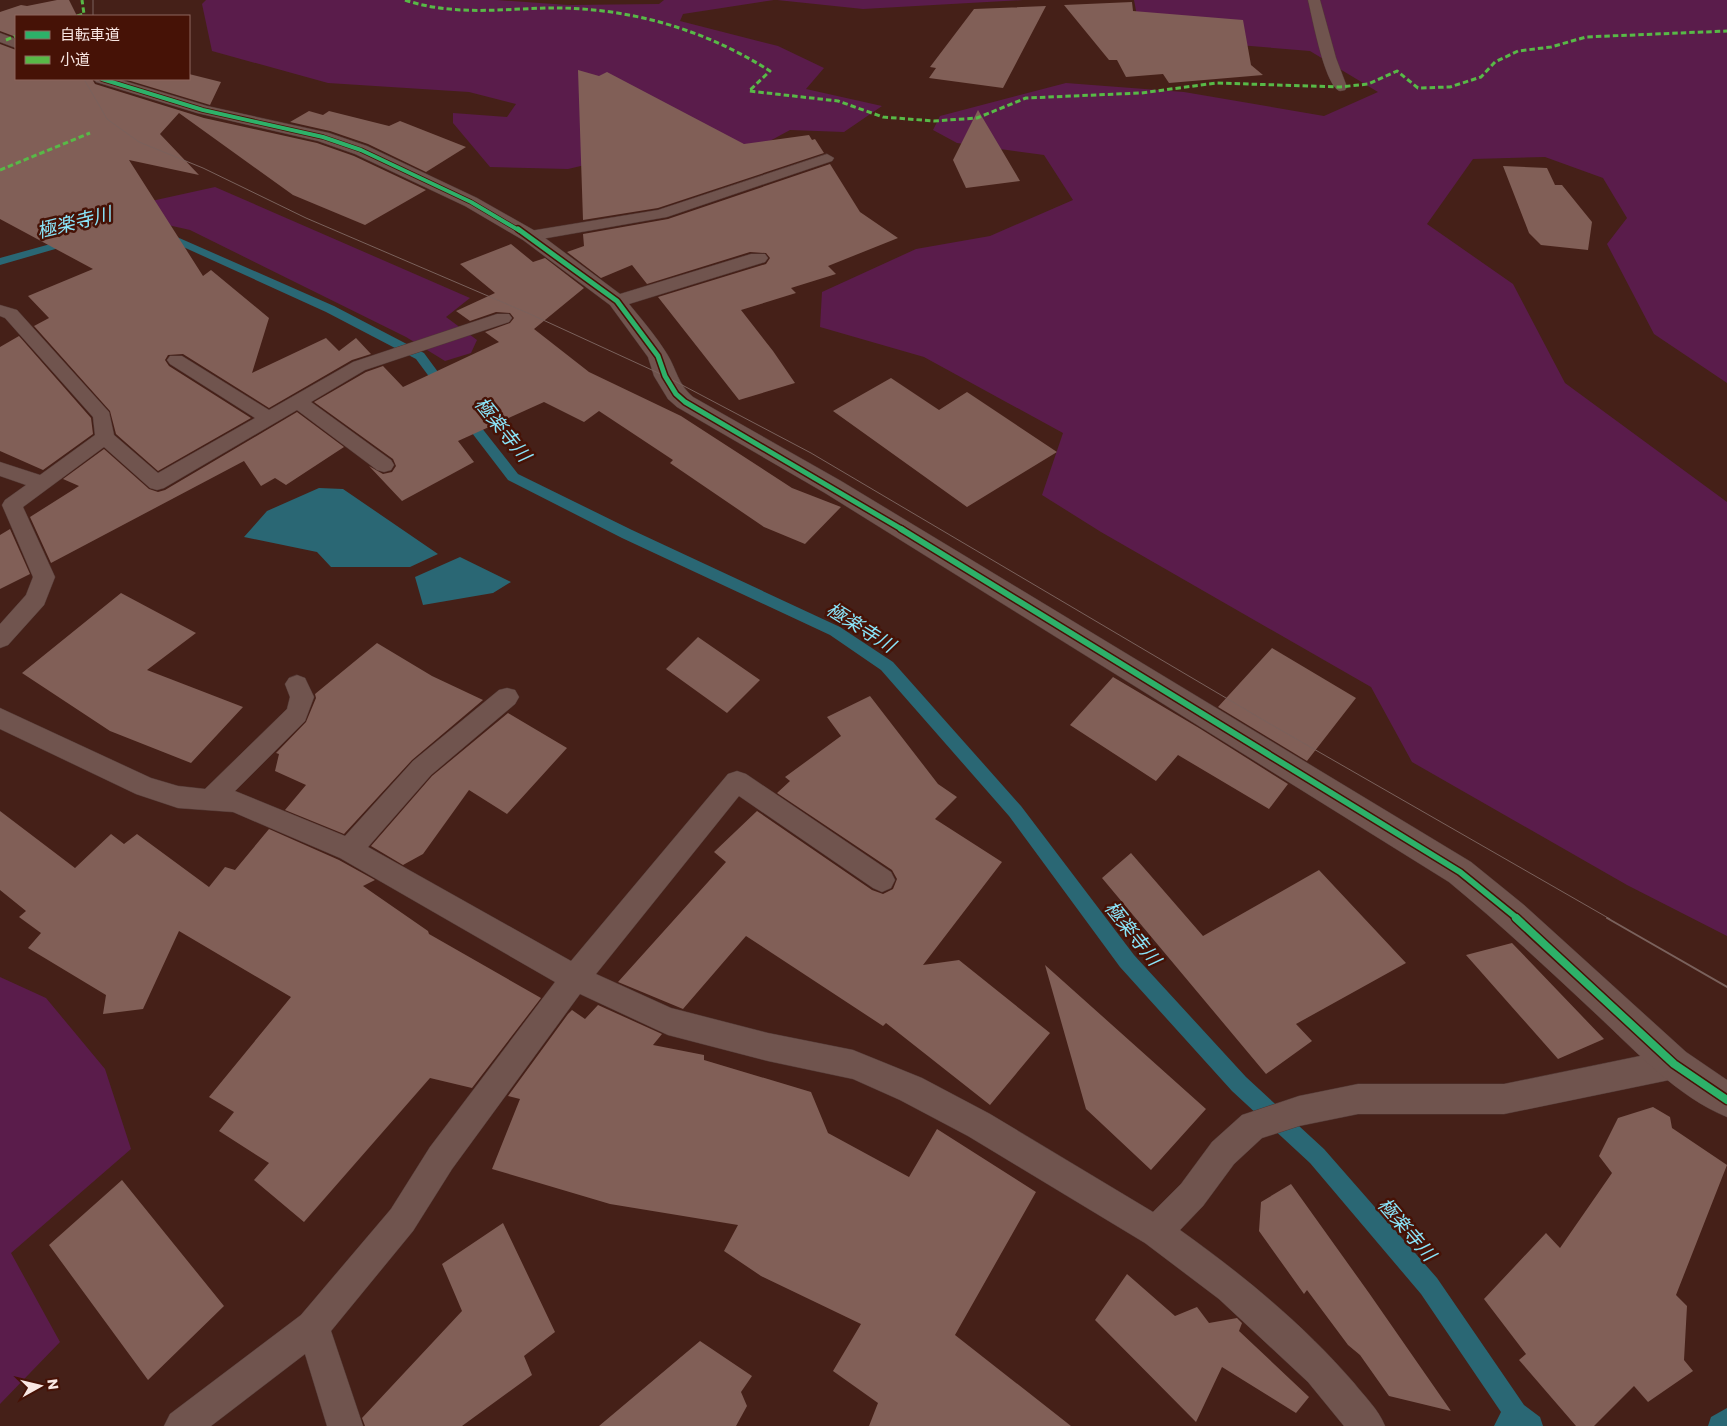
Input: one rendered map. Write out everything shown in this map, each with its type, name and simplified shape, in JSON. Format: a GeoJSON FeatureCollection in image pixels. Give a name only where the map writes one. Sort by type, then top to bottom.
{"type":"FeatureCollection","features":[{"type":"Feature","properties":{"kind":"street"},"geometry":{"type":"LineString","coordinates":[[0,37],[15,44]]}},
{"type":"Feature","properties":{"kind":"street"},"geometry":{"type":"LineString","coordinates":[[105,80],[203,110],[323,136],[361,150],[471,202],[530,236],[617,301],[658,356],[665,376],[676,394],[685,402],[841,492],[1460,872],[1513,915],[1674,1064],[1727,1100]]}},
{"type":"Feature","properties":{"kind":"street"},"geometry":{"type":"LineString","coordinates":[[617,301],[758,258]]}},
{"type":"Feature","properties":{"kind":"lane"},"geometry":{"type":"LineString","coordinates":[[1314,0],[1329,58],[1340,87]]}},
{"type":"Feature","properties":{"kind":"lane"},"geometry":{"type":"LineString","coordinates":[[530,236],[661,214],[827,158]]}},
{"type":"Feature","properties":{"kind":"lane"},"geometry":{"type":"LineString","coordinates":[[4,315],[102,416],[105,437],[157,483],[359,366],[384,356],[503,318]]}},
{"type":"Feature","properties":{"kind":"lane"},"geometry":{"type":"LineString","coordinates":[[176,360],[268,418]]}},
{"type":"Feature","properties":{"kind":"lane"},"geometry":{"type":"LineString","coordinates":[[298,401],[384,465]]}},
{"type":"Feature","properties":{"kind":"lane"},"geometry":{"type":"LineString","coordinates":[[0,639],[36,599],[44,577],[12,505],[105,437]]}},
{"type":"Feature","properties":{"kind":"lane"},"geometry":{"type":"LineString","coordinates":[[0,469],[43,483]]}},
{"type":"Feature","properties":{"kind":"lane"},"geometry":{"type":"LineString","coordinates":[[210,800],[297,714],[302,697],[297,684]]}},
{"type":"Feature","properties":{"kind":"lane"},"geometry":{"type":"LineString","coordinates":[[350,850],[422,768],[507,697]]}},
{"type":"Feature","properties":{"kind":"lane"},"geometry":{"type":"LineString","coordinates":[[0,718],[144,787],[178,797],[235,802],[350,850],[575,978],[668,1021],[768,1047],[853,1065],[911,1089],[979,1124],[1156,1232],[1231,1287],[1320,1370],[1367,1426]]}},
{"type":"Feature","properties":{"kind":"lane"},"geometry":{"type":"LineString","coordinates":[[182,1426],[314,1327],[402,1220],[441,1158],[575,978],[737,781],[882,880]]}},
{"type":"Feature","properties":{"kind":"lane"},"geometry":{"type":"LineString","coordinates":[[1156,1232],[1192,1195],[1223,1153],[1253,1126],[1299,1111],[1358,1099],[1504,1099],[1674,1064]]}},
{"type":"Feature","properties":{"kind":"lane"},"geometry":{"type":"LineString","coordinates":[[314,1327],[345,1426]]}},
{"type":"Feature","properties":{"kind":"shaded area"},"geometry":{"type":"Polygon","coordinates":[[[206,0],[497,0],[568,5],[659,4],[664,0],[774,0],[683,14],[680,21],[778,46],[824,68],[806,89],[882,106],[844,132],[790,130],[759,147],[683,142],[568,169],[490,167],[453,123],[453,113],[507,117],[516,104],[469,92],[328,83],[212,51],[202,4],[206,0]]]}},
{"type":"Feature","properties":{"kind":"shaded area"},"geometry":{"type":"Polygon","coordinates":[[[777,0],[1023,0],[863,9],[777,0]]]}},
{"type":"Feature","properties":{"kind":"shaded area"},"geometry":{"type":"Polygon","coordinates":[[[1134,0],[1727,0],[1727,383],[1654,334],[1607,244],[1627,218],[1603,178],[1545,157],[1473,159],[1427,224],[1513,284],[1565,383],[1727,502],[1727,936],[1627,885],[1412,762],[1371,687],[1101,532],[1042,495],[1063,433],[924,357],[820,327],[822,292],[916,249],[990,236],[1073,200],[1044,155],[957,143],[933,130],[940,116],[1066,83],[1184,92],[1324,116],[1378,92],[1310,51],[1141,37],[1134,0]]]}},
{"type":"Feature","properties":{"kind":"shaded area"},"geometry":{"type":"Polygon","coordinates":[[[215,187],[470,298],[446,317],[477,340],[471,353],[445,361],[406,337],[190,230],[106,211],[215,187]]]}},
{"type":"Feature","properties":{"kind":"shaded area"},"geometry":{"type":"Polygon","coordinates":[[[0,977],[46,998],[105,1069],[131,1149],[11,1253],[60,1342],[0,1404],[0,977]]]}},
{"type":"Feature","properties":{"kind":"water"},"geometry":{"type":"Polygon","coordinates":[[[319,488],[343,489],[438,554],[410,567],[331,567],[317,552],[244,537],[267,511],[319,488]]]}},
{"type":"Feature","properties":{"kind":"water"},"geometry":{"type":"Polygon","coordinates":[[[460,557],[511,582],[493,593],[423,605],[415,577],[460,557]]]}},
{"type":"Feature","properties":{"kind":"building"},"geometry":{"type":"Polygon","coordinates":[[[57,0],[69,0],[76,15],[15,15],[15,37],[0,31],[0,12],[21,5],[27,6],[57,0]]]}},
{"type":"Feature","properties":{"kind":"building"},"geometry":{"type":"Polygon","coordinates":[[[1132,2],[1133,11],[1243,20],[1251,65],[1263,75],[1169,83],[1163,74],[1126,77],[1117,60],[1109,60],[1064,5],[1132,2]]]}},
{"type":"Feature","properties":{"kind":"building"},"geometry":{"type":"Polygon","coordinates":[[[1046,6],[1003,88],[929,78],[936,68],[930,67],[974,9],[1046,6]]]}},
{"type":"Feature","properties":{"kind":"building"},"geometry":{"type":"Polygon","coordinates":[[[0,44],[15,50],[15,80],[93,80],[95,84],[204,118],[317,143],[354,156],[426,190],[365,225],[293,195],[179,113],[160,134],[199,175],[129,160],[203,276],[211,270],[269,318],[252,373],[326,338],[339,351],[356,338],[371,354],[352,360],[269,408],[183,354],[168,355],[165,360],[169,366],[251,418],[158,471],[116,434],[110,411],[34,326],[49,318],[28,296],[93,269],[0,219],[0,44]]]}},
{"type":"Feature","properties":{"kind":"building"},"geometry":{"type":"Polygon","coordinates":[[[578,70],[599,76],[607,72],[744,144],[809,135],[812,140],[815,139],[824,153],[658,208],[583,220],[578,70]]]}},
{"type":"Feature","properties":{"kind":"building"},"geometry":{"type":"Polygon","coordinates":[[[190,74],[221,82],[210,105],[127,80],[190,80],[190,74]]]}},
{"type":"Feature","properties":{"kind":"building"},"geometry":{"type":"Polygon","coordinates":[[[978,110],[1020,181],[966,188],[953,160],[978,110]]]}},
{"type":"Feature","properties":{"kind":"building"},"geometry":{"type":"Polygon","coordinates":[[[309,111],[323,115],[329,111],[389,126],[400,121],[466,147],[426,172],[368,144],[330,131],[290,122],[309,111]]]}},
{"type":"Feature","properties":{"kind":"building"},"geometry":{"type":"Polygon","coordinates":[[[830,164],[860,212],[898,238],[828,266],[836,274],[791,288],[796,293],[741,310],[795,383],[739,400],[658,297],[766,264],[770,258],[766,253],[750,252],[647,284],[632,265],[601,278],[567,252],[584,246],[583,234],[668,219],[830,164]]]}},
{"type":"Feature","properties":{"kind":"building"},"geometry":{"type":"Polygon","coordinates":[[[1503,166],[1547,168],[1555,185],[1562,185],[1592,222],[1588,250],[1541,245],[1529,233],[1503,166]]]}},
{"type":"Feature","properties":{"kind":"building"},"geometry":{"type":"Polygon","coordinates":[[[511,244],[533,262],[545,258],[584,288],[534,329],[589,372],[681,416],[792,488],[841,507],[805,544],[764,527],[670,463],[673,460],[599,411],[584,422],[544,402],[458,441],[474,462],[402,501],[369,466],[383,474],[392,472],[396,466],[393,459],[314,402],[366,372],[383,366],[403,387],[499,342],[485,332],[510,323],[514,318],[510,313],[496,312],[470,321],[456,311],[495,293],[460,264],[511,244]]]}},
{"type":"Feature","properties":{"kind":"building"},"geometry":{"type":"Polygon","coordinates":[[[19,336],[91,418],[93,434],[43,470],[0,451],[0,347],[19,336]]]}},
{"type":"Feature","properties":{"kind":"building"},"geometry":{"type":"Polygon","coordinates":[[[891,378],[939,410],[967,392],[1057,452],[967,507],[833,411],[891,378]]]}},
{"type":"Feature","properties":{"kind":"building"},"geometry":{"type":"Polygon","coordinates":[[[297,412],[344,447],[286,485],[275,478],[261,486],[244,461],[51,563],[30,517],[79,486],[63,479],[104,449],[149,489],[158,492],[165,490],[297,412]]]}},
{"type":"Feature","properties":{"kind":"building"},"geometry":{"type":"Polygon","coordinates":[[[10,529],[30,574],[0,589],[0,535],[10,529]]]}},
{"type":"Feature","properties":{"kind":"building"},"geometry":{"type":"Polygon","coordinates":[[[121,593],[196,633],[147,670],[243,707],[191,763],[110,731],[22,673],[121,593]]]}},
{"type":"Feature","properties":{"kind":"building"},"geometry":{"type":"Polygon","coordinates":[[[698,637],[760,680],[727,713],[666,669],[698,637]]]}},
{"type":"Feature","properties":{"kind":"building"},"geometry":{"type":"Polygon","coordinates":[[[377,643],[432,676],[483,700],[412,760],[344,834],[285,810],[306,785],[275,771],[279,754],[276,753],[306,722],[316,698],[315,694],[377,643]]]}},
{"type":"Feature","properties":{"kind":"building"},"geometry":{"type":"Polygon","coordinates":[[[1272,648],[1356,698],[1307,761],[1218,707],[1272,648]]]}},
{"type":"Feature","properties":{"kind":"building"},"geometry":{"type":"Polygon","coordinates":[[[1113,677],[1288,784],[1269,809],[1178,755],[1156,781],[1070,725],[1113,677]]]}},
{"type":"Feature","properties":{"kind":"building"},"geometry":{"type":"Polygon","coordinates":[[[870,696],[938,784],[957,797],[935,819],[1002,862],[923,965],[959,960],[1050,1033],[990,1105],[886,1023],[883,1026],[746,936],[683,1009],[618,982],[726,862],[714,852],[757,811],[872,890],[883,894],[893,889],[897,879],[892,870],[777,793],[790,781],[785,777],[841,736],[827,717],[870,696]]]}},
{"type":"Feature","properties":{"kind":"building"},"geometry":{"type":"Polygon","coordinates":[[[508,713],[567,748],[507,814],[469,790],[423,854],[403,865],[371,846],[432,776],[508,713]]]}},
{"type":"Feature","properties":{"kind":"building"},"geometry":{"type":"Polygon","coordinates":[[[0,811],[75,868],[111,834],[124,844],[137,834],[209,887],[225,867],[235,870],[269,829],[339,860],[375,880],[363,886],[428,931],[429,934],[541,998],[472,1088],[430,1078],[304,1222],[254,1180],[269,1163],[219,1131],[234,1112],[209,1097],[291,997],[179,931],[143,1009],[103,1014],[106,995],[28,948],[41,933],[19,917],[26,911],[0,890],[0,811]]]}},
{"type":"Feature","properties":{"kind":"building"},"geometry":{"type":"Polygon","coordinates":[[[1131,853],[1203,936],[1319,870],[1406,963],[1296,1024],[1312,1041],[1266,1074],[1102,878],[1131,853]]]}},
{"type":"Feature","properties":{"kind":"building"},"geometry":{"type":"Polygon","coordinates":[[[1512,943],[1604,1039],[1558,1059],[1466,955],[1512,943]]]}},
{"type":"Feature","properties":{"kind":"building"},"geometry":{"type":"Polygon","coordinates":[[[1045,965],[1206,1109],[1151,1170],[1086,1109],[1045,965]]]}},
{"type":"Feature","properties":{"kind":"building"},"geometry":{"type":"Polygon","coordinates":[[[598,1005],[662,1034],[653,1045],[704,1055],[704,1060],[811,1092],[828,1133],[909,1177],[937,1129],[1036,1192],[955,1335],[1071,1426],[869,1426],[878,1403],[833,1371],[861,1324],[761,1276],[724,1251],[738,1225],[610,1204],[492,1169],[520,1099],[508,1096],[568,1014],[572,1010],[585,1019],[598,1005]]]}},
{"type":"Feature","properties":{"kind":"building"},"geometry":{"type":"Polygon","coordinates":[[[1653,1107],[1670,1117],[1672,1128],[1727,1165],[1676,1295],[1687,1306],[1684,1360],[1693,1371],[1648,1402],[1634,1386],[1594,1426],[1576,1426],[1519,1360],[1526,1354],[1484,1299],[1546,1233],[1560,1248],[1612,1173],[1599,1156],[1618,1118],[1653,1107]]]}},
{"type":"Feature","properties":{"kind":"building"},"geometry":{"type":"Polygon","coordinates":[[[122,1180],[224,1306],[148,1380],[49,1245],[122,1180]]]}},
{"type":"Feature","properties":{"kind":"building"},"geometry":{"type":"Polygon","coordinates":[[[1291,1184],[1451,1411],[1389,1396],[1360,1355],[1348,1345],[1307,1290],[1304,1294],[1259,1231],[1261,1202],[1291,1184]]]}},
{"type":"Feature","properties":{"kind":"building"},"geometry":{"type":"Polygon","coordinates":[[[503,1223],[555,1332],[524,1356],[532,1375],[462,1426],[365,1426],[362,1418],[462,1311],[442,1264],[503,1223]]]}},
{"type":"Feature","properties":{"kind":"building"},"geometry":{"type":"Polygon","coordinates":[[[1127,1274],[1175,1316],[1197,1307],[1209,1323],[1237,1318],[1242,1323],[1239,1331],[1309,1397],[1296,1413],[1222,1367],[1196,1422],[1095,1320],[1127,1274]]]}},
{"type":"Feature","properties":{"kind":"building"},"geometry":{"type":"Polygon","coordinates":[[[700,1341],[752,1376],[741,1392],[747,1406],[736,1426],[599,1426],[700,1341]]]}},
{"type":"Feature","properties":{"kind":"waterway","name":"極楽寺川"},"geometry":{"type":"LineString","coordinates":[[161,233],[330,309],[420,356],[446,391]]}},
{"type":"Feature","properties":{"kind":"waterway","name":"極楽寺川"},"geometry":{"type":"LineString","coordinates":[[0,262],[72,241]]}},
{"type":"Feature","properties":{"kind":"waterway","name":"極楽寺川"},"geometry":{"type":"LineString","coordinates":[[465,416],[513,477],[627,534],[835,631],[887,666],[1015,811],[1127,961],[1239,1084],[1317,1156],[1429,1286],[1516,1413]]}},
{"type":"Feature","properties":{"kind":"waterway"},"geometry":{"type":"LineString","coordinates":[[1506,1426],[1516,1413]]}},
{"type":"Feature","properties":{"kind":"waterway","name":"極楽寺川"},"geometry":{"type":"LineString","coordinates":[[1516,1413],[1531,1426]]}},
{"type":"Feature","properties":{"kind":"waterway","name":"極楽寺川"},"geometry":{"type":"LineString","coordinates":[[1720,1426],[1727,1420]]}},
{"type":"Feature","properties":{"kind":"tram line"},"geometry":{"type":"LineString","coordinates":[[93,0],[93,15]]}},
{"type":"Feature","properties":{"kind":"tram line"},"geometry":{"type":"LineString","coordinates":[[85,80],[107,119],[139,142],[203,168],[306,218],[530,314],[665,376],[811,453],[1265,721],[1610,919]]}},
{"type":"Feature","properties":{"kind":"tram line"},"geometry":{"type":"LineString","coordinates":[[1607,918],[1727,987]]}},
{"type":"Feature","properties":{"kind":"marked path"},"geometry":{"type":"LineString","coordinates":[[80,15],[84,14],[82,0]]}},
{"type":"Feature","properties":{"kind":"marked path"},"geometry":{"type":"LineString","coordinates":[[405,0],[420,5],[456,10],[551,8],[580,9],[638,16],[666,23],[720,43],[770,71],[749,91],[838,101],[883,117],[934,121],[977,118],[1026,98],[1141,93],[1216,83],[1340,87],[1368,84],[1397,71],[1418,88],[1450,87],[1481,77],[1495,62],[1518,51],[1551,47],[1586,37],[1727,31]]}},
{"type":"Feature","properties":{"kind":"marked path"},"geometry":{"type":"LineString","coordinates":[[6,40],[15,36]]}},
{"type":"Feature","properties":{"kind":"marked path"},"geometry":{"type":"LineString","coordinates":[[0,170],[90,133]]}},
{"type":"Feature","properties":{"kind":"cycle path"},"geometry":{"type":"LineString","coordinates":[[105,80],[203,110],[323,137],[361,150],[471,202],[530,236],[617,301],[658,356],[665,376],[676,394],[685,402],[833,487],[1460,872],[1513,915],[1674,1064],[1727,1100]]}}]}
